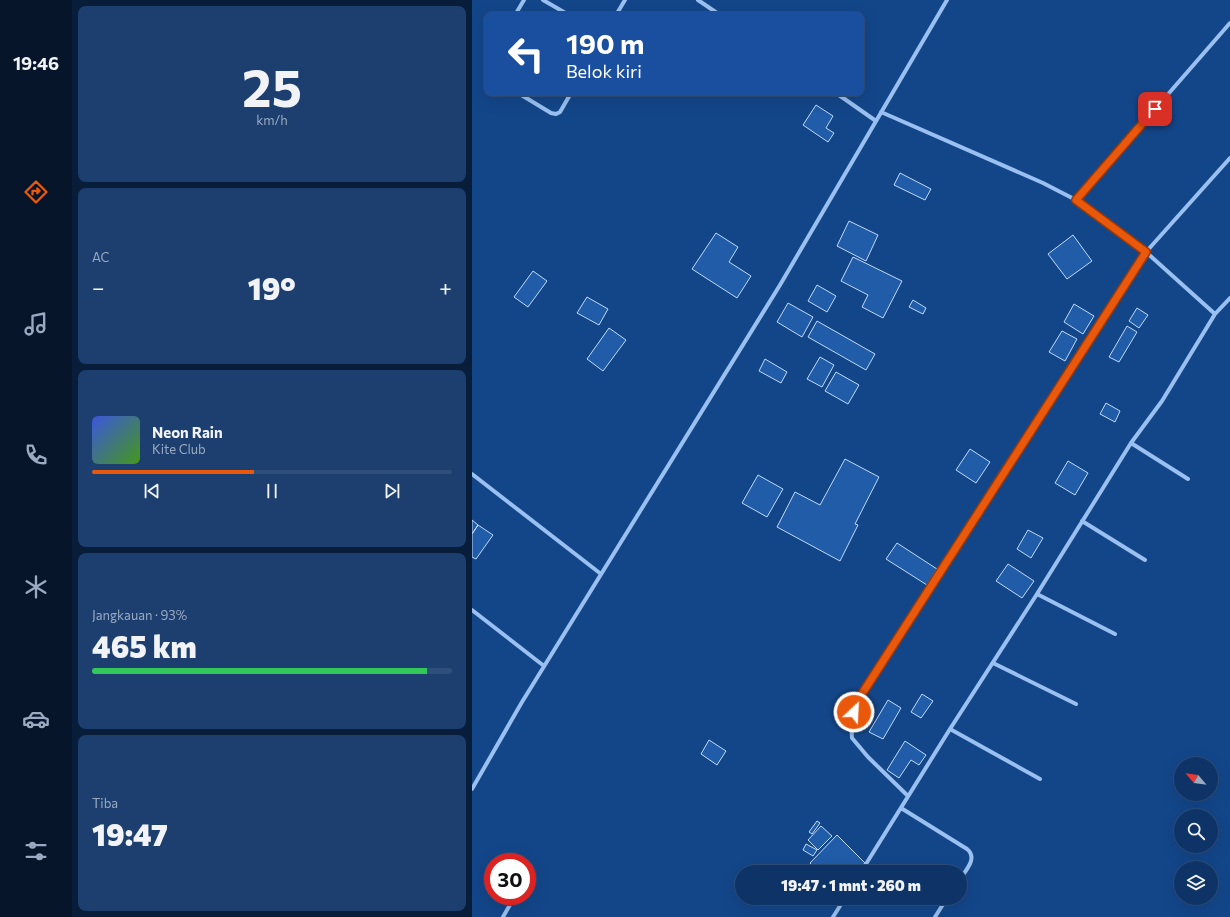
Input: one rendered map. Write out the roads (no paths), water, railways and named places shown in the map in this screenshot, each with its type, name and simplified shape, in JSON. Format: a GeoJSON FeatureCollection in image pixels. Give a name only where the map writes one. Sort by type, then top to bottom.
{"type":"FeatureCollection","features":[{"type":"Feature","properties":{"kind":"street"},"geometry":{"type":"LineString","coordinates":[[517,12],[524,0]]}},
{"type":"Feature","properties":{"kind":"street"},"geometry":{"type":"LineString","coordinates":[[543,0],[564,12]]}},
{"type":"Feature","properties":{"kind":"street"},"geometry":{"type":"LineString","coordinates":[[618,12],[625,0]]}},
{"type":"Feature","properties":{"kind":"street"},"geometry":{"type":"LineString","coordinates":[[698,0],[716,12]]}},
{"type":"Feature","properties":{"kind":"street"},"geometry":{"type":"LineString","coordinates":[[472,788],[544,666],[780,285],[946,0]]}},
{"type":"Feature","properties":{"kind":"street"},"geometry":{"type":"LineString","coordinates":[[1076,200],[1230,23]]}},
{"type":"Feature","properties":{"kind":"street"},"geometry":{"type":"LineString","coordinates":[[523,96],[551,113],[556,114],[560,112],[569,96]]}},
{"type":"Feature","properties":{"kind":"street"},"geometry":{"type":"LineString","coordinates":[[840,96],[876,121]]}},
{"type":"Feature","properties":{"kind":"street"},"geometry":{"type":"LineString","coordinates":[[881,112],[1043,183],[1076,200],[1146,252],[1215,314]]}},
{"type":"Feature","properties":{"kind":"street"},"geometry":{"type":"LineString","coordinates":[[908,796],[868,757],[852,738],[850,723],[858,700],[1146,252],[1230,158]]}},
{"type":"Feature","properties":{"kind":"street"},"geometry":{"type":"LineString","coordinates":[[865,865],[1131,443],[1162,401],[1215,314],[1230,298]]}},
{"type":"Feature","properties":{"kind":"street"},"geometry":{"type":"LineString","coordinates":[[1131,443],[1188,479]]}},
{"type":"Feature","properties":{"kind":"street"},"geometry":{"type":"LineString","coordinates":[[472,474],[601,574]]}},
{"type":"Feature","properties":{"kind":"street"},"geometry":{"type":"LineString","coordinates":[[1082,521],[1145,560]]}},
{"type":"Feature","properties":{"kind":"street"},"geometry":{"type":"LineString","coordinates":[[1037,594],[1115,634]]}},
{"type":"Feature","properties":{"kind":"street"},"geometry":{"type":"LineString","coordinates":[[472,610],[544,666]]}},
{"type":"Feature","properties":{"kind":"street"},"geometry":{"type":"LineString","coordinates":[[993,663],[1076,704]]}},
{"type":"Feature","properties":{"kind":"street"},"geometry":{"type":"LineString","coordinates":[[950,729],[1040,779]]}},
{"type":"Feature","properties":{"kind":"street"},"geometry":{"type":"LineString","coordinates":[[901,808],[972,852],[971,862],[967,868]]}},
{"type":"Feature","properties":{"kind":"street"},"geometry":{"type":"LineString","coordinates":[[503,917],[510,905]]}},
{"type":"Feature","properties":{"kind":"street"},"geometry":{"type":"LineString","coordinates":[[833,917],[841,905]]}},
{"type":"Feature","properties":{"kind":"street"},"geometry":{"type":"LineString","coordinates":[[935,917],[943,905]]}}]}
